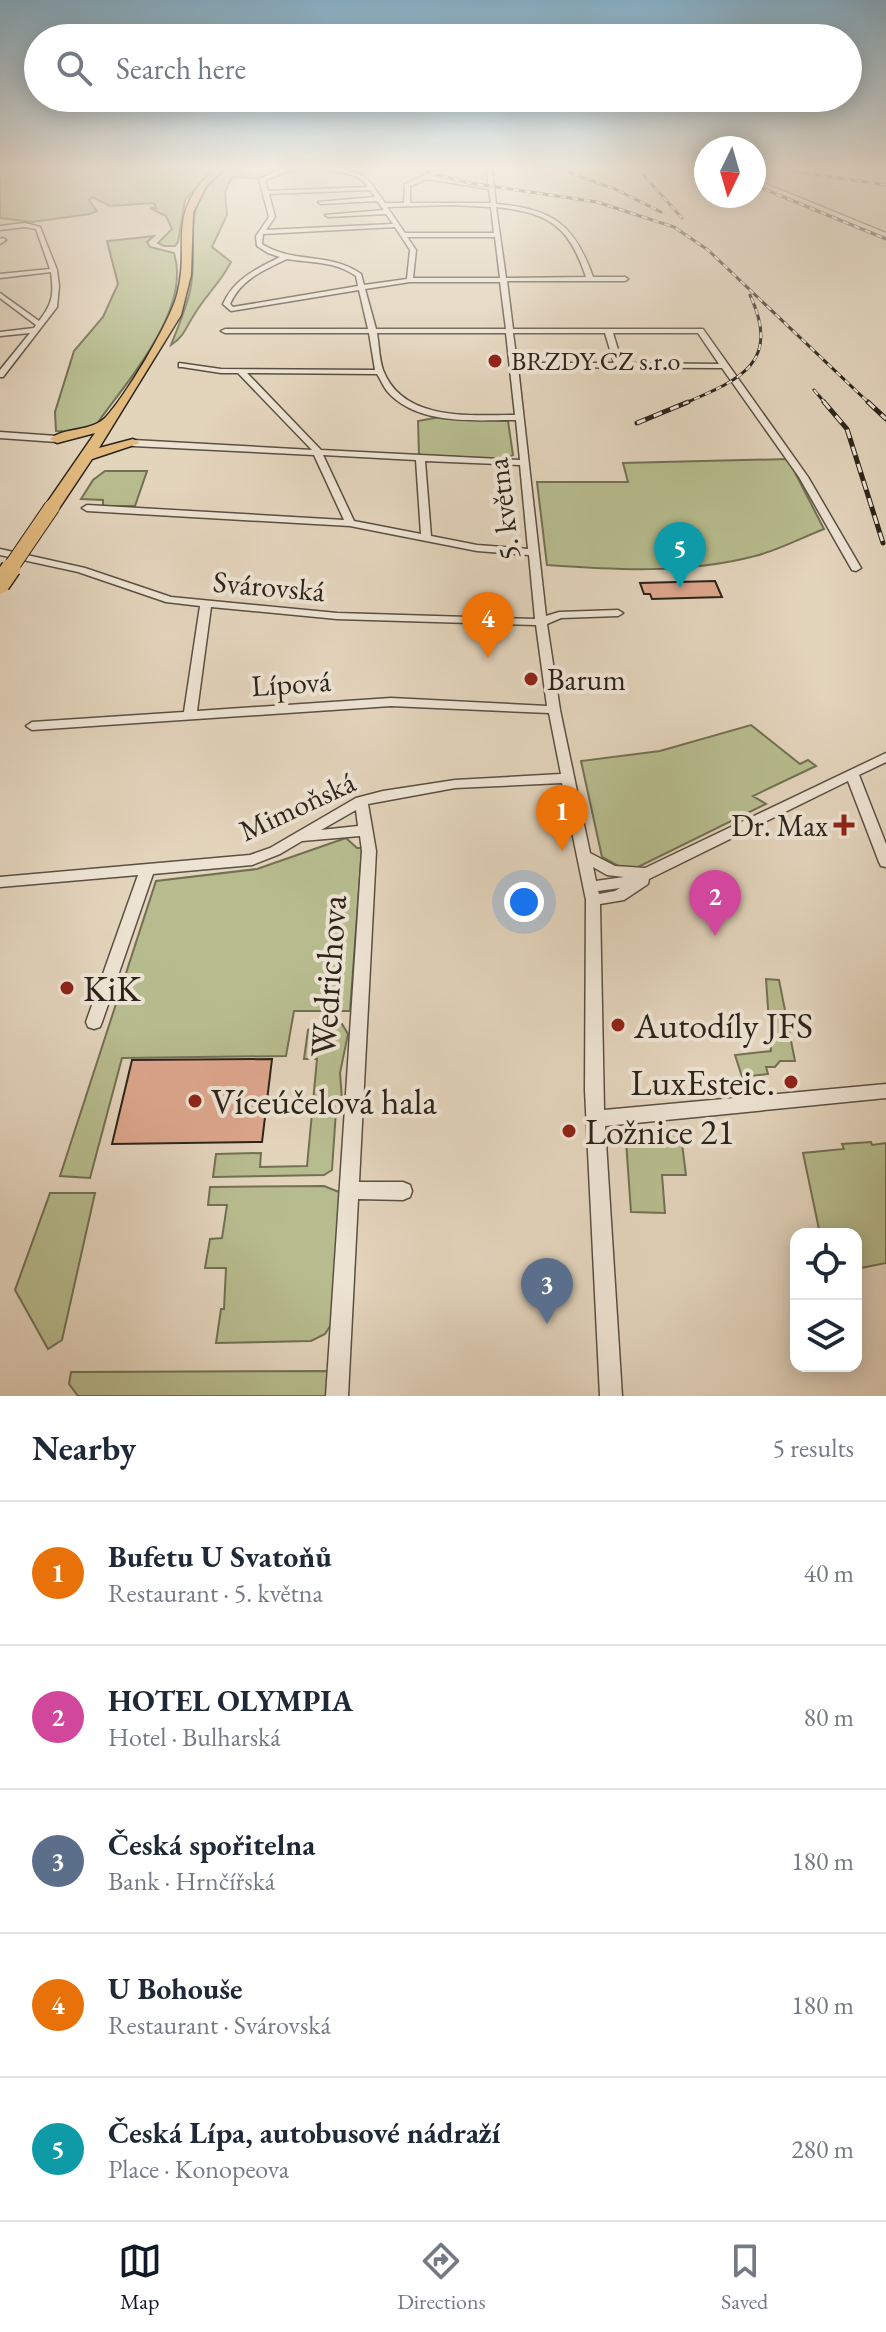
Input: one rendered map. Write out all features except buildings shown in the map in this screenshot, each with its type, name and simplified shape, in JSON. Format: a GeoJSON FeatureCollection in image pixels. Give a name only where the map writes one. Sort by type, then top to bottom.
{"type":"FeatureCollection","features":[{"type":"Feature","properties":{"kind":"main road"},"geometry":{"type":"LineString","coordinates":[[0,584],[110,422],[174,318],[185,279],[187,235]]}},
{"type":"Feature","properties":{"kind":"main road"},"geometry":{"type":"LineString","coordinates":[[57,439],[81,434],[110,422]]}},
{"type":"Feature","properties":{"kind":"main road"},"geometry":{"type":"LineString","coordinates":[[110,422],[114,435],[133,443]]}},
{"type":"Feature","properties":{"kind":"main road"},"geometry":{"type":"LineString","coordinates":[[57,439],[77,446],[86,456]]}},
{"type":"Feature","properties":{"kind":"main road"},"geometry":{"type":"LineString","coordinates":[[86,456],[133,443]]}},
{"type":"Feature","properties":{"kind":"street"},"geometry":{"type":"LineString","coordinates":[[0,375],[54,307],[54,270],[41,235]]}},
{"type":"Feature","properties":{"kind":"street"},"geometry":{"type":"LineString","coordinates":[[261,235],[257,241],[259,245],[286,257],[347,267],[359,275],[380,372],[394,393],[408,404],[455,417],[518,417]]}},
{"type":"Feature","properties":{"kind":"street"},"geometry":{"type":"LineString","coordinates":[[404,235],[413,250],[410,280]]}},
{"type":"Feature","properties":{"kind":"street","name":"5. května"},"geometry":{"type":"LineString","coordinates":[[497,235],[541,622],[554,710],[592,894],[596,1119],[611,1396]]}},
{"type":"Feature","properties":{"kind":"street"},"geometry":{"type":"LineString","coordinates":[[569,235],[590,279]]}},
{"type":"Feature","properties":{"kind":"street"},"geometry":{"type":"LineString","coordinates":[[286,257],[256,271],[237,285],[226,304],[231,309],[410,280],[625,279]]}},
{"type":"Feature","properties":{"kind":"street"},"geometry":{"type":"LineString","coordinates":[[0,276],[54,270]]}},
{"type":"Feature","properties":{"kind":"street"},"geometry":{"type":"LineString","coordinates":[[0,295],[37,327]]}},
{"type":"Feature","properties":{"kind":"street"},"geometry":{"type":"LineString","coordinates":[[0,334],[37,327]]}},
{"type":"Feature","properties":{"kind":"street"},"geometry":{"type":"LineString","coordinates":[[608,330],[619,366]]}},
{"type":"Feature","properties":{"kind":"street"},"geometry":{"type":"LineString","coordinates":[[225,331],[700,331],[803,477],[856,568]]}},
{"type":"Feature","properties":{"kind":"street"},"geometry":{"type":"LineString","coordinates":[[182,365],[213,371],[380,372]]}},
{"type":"Feature","properties":{"kind":"street"},"geometry":{"type":"LineString","coordinates":[[514,365],[726,366]]}},
{"type":"Feature","properties":{"kind":"street"},"geometry":{"type":"LineString","coordinates":[[240,371],[320,454],[350,523]]}},
{"type":"Feature","properties":{"kind":"street"},"geometry":{"type":"LineString","coordinates":[[0,435],[57,439]]}},
{"type":"Feature","properties":{"kind":"street"},"geometry":{"type":"LineString","coordinates":[[133,443],[524,463]]}},
{"type":"Feature","properties":{"kind":"street"},"geometry":{"type":"LineString","coordinates":[[420,459],[426,536]]}},
{"type":"Feature","properties":{"kind":"street"},"geometry":{"type":"LineString","coordinates":[[87,508],[350,523],[477,548],[533,552]]}},
{"type":"Feature","properties":{"kind":"street","name":"Svárovská"},"geometry":{"type":"LineString","coordinates":[[0,552],[81,570],[170,600],[206,605],[337,616],[541,622],[559,615],[618,613]]}},
{"type":"Feature","properties":{"kind":"street"},"geometry":{"type":"LineString","coordinates":[[190,715],[206,605]]}},
{"type":"Feature","properties":{"kind":"street","name":"Lípová"},"geometry":{"type":"LineString","coordinates":[[32,726],[391,702],[554,710]]}},
{"type":"Feature","properties":{"kind":"street"},"geometry":{"type":"LineString","coordinates":[[592,894],[627,892],[650,872],[886,757]]}},
{"type":"Feature","properties":{"kind":"street"},"geometry":{"type":"LineString","coordinates":[[852,774],[886,862]]}},
{"type":"Feature","properties":{"kind":"street","name":"Mimoňská"},"geometry":{"type":"LineString","coordinates":[[0,882],[252,860],[361,801],[455,784],[568,778]]}},
{"type":"Feature","properties":{"kind":"street","name":"Wedrichova"},"geometry":{"type":"LineString","coordinates":[[337,1396],[369,851],[361,801]]}},
{"type":"Feature","properties":{"kind":"street"},"geometry":{"type":"LineString","coordinates":[[297,838],[367,830]]}},
{"type":"Feature","properties":{"kind":"street"},"geometry":{"type":"LineString","coordinates":[[585,856],[612,871],[650,872]]}},
{"type":"Feature","properties":{"kind":"street"},"geometry":{"type":"LineString","coordinates":[[94,1022],[147,870]]}},
{"type":"Feature","properties":{"kind":"street"},"geometry":{"type":"LineString","coordinates":[[596,1119],[886,1091]]}},
{"type":"Feature","properties":{"kind":"street"},"geometry":{"type":"LineString","coordinates":[[348,1190],[403,1191]]}},
{"type":"Feature","properties":{"kind":"green space"},"geometry":{"type":"Polygon","coordinates":[[[166,235],[179,235],[175,246],[158,243],[166,235]]]}},
{"type":"Feature","properties":{"kind":"green space"},"geometry":{"type":"Polygon","coordinates":[[[193,235],[218,235],[212,247],[231,262],[182,335],[171,345],[184,311],[193,273],[193,235]]]}},
{"type":"Feature","properties":{"kind":"green space"},"geometry":{"type":"Polygon","coordinates":[[[154,236],[147,242],[150,247],[174,253],[177,275],[174,298],[165,321],[139,366],[96,425],[88,432],[56,431],[55,412],[74,351],[103,317],[118,284],[107,241],[154,236]]]}},
{"type":"Feature","properties":{"kind":"green space"},"geometry":{"type":"Polygon","coordinates":[[[440,417],[508,421],[513,455],[502,459],[419,455],[418,421],[440,417]]]}},
{"type":"Feature","properties":{"kind":"green space"},"geometry":{"type":"Polygon","coordinates":[[[788,459],[824,529],[764,553],[704,566],[625,569],[547,565],[537,482],[628,482],[623,463],[788,459]]]}},
{"type":"Feature","properties":{"kind":"green space"},"geometry":{"type":"Polygon","coordinates":[[[105,471],[147,471],[135,506],[103,506],[103,500],[81,499],[93,480],[105,471]]]}},
{"type":"Feature","properties":{"kind":"green space"},"geometry":{"type":"Polygon","coordinates":[[[751,725],[800,764],[808,760],[816,766],[753,796],[766,804],[638,867],[622,868],[602,857],[581,761],[660,751],[751,725]]]}},
{"type":"Feature","properties":{"kind":"green space"},"geometry":{"type":"Polygon","coordinates":[[[346,838],[357,848],[362,848],[350,1011],[294,1011],[286,1056],[122,1058],[90,1178],[60,1176],[156,881],[257,869],[346,838]]]}},
{"type":"Feature","properties":{"kind":"green space"},"geometry":{"type":"Polygon","coordinates":[[[766,979],[779,980],[795,1061],[780,1061],[775,1067],[766,1067],[768,1074],[749,1076],[754,1089],[746,1089],[735,1055],[771,1051],[766,979]]]}},
{"type":"Feature","properties":{"kind":"green space"},"geometry":{"type":"Polygon","coordinates":[[[322,1023],[342,1024],[348,1034],[340,1073],[342,1099],[336,1111],[332,1170],[324,1175],[213,1177],[216,1154],[261,1153],[260,1167],[307,1166],[317,1059],[304,1059],[308,1030],[322,1023]]]}},
{"type":"Feature","properties":{"kind":"green space"},"geometry":{"type":"Polygon","coordinates":[[[680,1128],[686,1175],[662,1175],[665,1213],[631,1212],[626,1141],[638,1132],[680,1128]]]}},
{"type":"Feature","properties":{"kind":"green space"},"geometry":{"type":"Polygon","coordinates":[[[886,1143],[886,1263],[862,1268],[862,1228],[819,1228],[803,1153],[844,1149],[842,1144],[886,1143]]]}},
{"type":"Feature","properties":{"kind":"green space"},"geometry":{"type":"Polygon","coordinates":[[[324,1186],[339,1192],[341,1203],[332,1323],[325,1334],[311,1341],[216,1343],[221,1309],[224,1309],[226,1268],[205,1268],[210,1239],[222,1238],[227,1205],[208,1205],[210,1187],[324,1186]]]}},
{"type":"Feature","properties":{"kind":"green space"},"geometry":{"type":"Polygon","coordinates":[[[50,1193],[95,1193],[62,1340],[48,1349],[15,1290],[50,1193]]]}},
{"type":"Feature","properties":{"kind":"green space"},"geometry":{"type":"Polygon","coordinates":[[[330,1371],[326,1396],[78,1396],[69,1384],[71,1372],[330,1371]]]}},
{"type":"Feature","properties":{"kind":"railway"},"geometry":{"type":"LineString","coordinates":[[686,235],[708,250],[870,404]]}},
{"type":"Feature","properties":{"kind":"railway"},"geometry":{"type":"LineString","coordinates":[[877,235],[886,239]]}},
{"type":"Feature","properties":{"kind":"railway"},"geometry":{"type":"LineString","coordinates":[[683,404],[737,377],[750,366],[758,353],[761,338],[759,319],[750,295]]}},
{"type":"Feature","properties":{"kind":"railway"},"geometry":{"type":"LineString","coordinates":[[814,390],[826,404]]}},
{"type":"Feature","properties":{"kind":"railway"},"geometry":{"type":"LineString","coordinates":[[637,423],[688,402]]}},
{"type":"Feature","properties":{"kind":"railway"},"geometry":{"type":"LineString","coordinates":[[824,402],[847,429],[883,543]]}},
{"type":"Feature","properties":{"kind":"railway"},"geometry":{"type":"LineString","coordinates":[[868,402],[886,419]]}},
{"type":"Feature","properties":{"kind":"place","name":"BRZDY CZ s.r.o"},"geometry":{"type":"Point","coordinates":[495,361]}},
{"type":"Feature","properties":{"kind":"place","name":"Česká Lípa, autobusové nádraží"},"geometry":{"type":"Point","coordinates":[680,588]}},
{"type":"Feature","properties":{"kind":"place","name":"U Bohouše"},"geometry":{"type":"Point","coordinates":[488,658]}},
{"type":"Feature","properties":{"kind":"place","name":"Barum"},"geometry":{"type":"Point","coordinates":[531,679]}},
{"type":"Feature","properties":{"kind":"place","name":"Dr. Max"},"geometry":{"type":"Point","coordinates":[844,825]}},
{"type":"Feature","properties":{"kind":"place","name":"Bufetu U Svatoňů"},"geometry":{"type":"Point","coordinates":[562,851]}},
{"type":"Feature","properties":{"kind":"place","name":"HOTEL OLYMPIA"},"geometry":{"type":"Point","coordinates":[715,936]}},
{"type":"Feature","properties":{"kind":"place","name":"KiK"},"geometry":{"type":"Point","coordinates":[67,988]}},
{"type":"Feature","properties":{"kind":"place","name":"Autodíly JFS"},"geometry":{"type":"Point","coordinates":[618,1025]}},
{"type":"Feature","properties":{"kind":"place","name":"LuxEsteic."},"geometry":{"type":"Point","coordinates":[791,1082]}},
{"type":"Feature","properties":{"kind":"place","name":"Víceúčelová hala"},"geometry":{"type":"Point","coordinates":[195,1101]}},
{"type":"Feature","properties":{"kind":"place","name":"Ložnice 21"},"geometry":{"type":"Point","coordinates":[569,1131]}},
{"type":"Feature","properties":{"kind":"place","name":"Česká spořitelna"},"geometry":{"type":"Point","coordinates":[547,1324]}}]}
